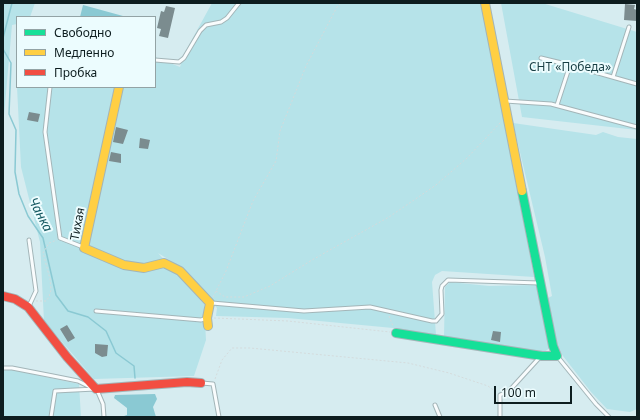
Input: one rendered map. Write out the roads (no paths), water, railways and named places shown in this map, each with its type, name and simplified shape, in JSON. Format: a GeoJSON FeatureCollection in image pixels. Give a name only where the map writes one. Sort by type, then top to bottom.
{"type":"FeatureCollection","features":[{"type":"Feature","properties":{"kind":"street"},"geometry":{"type":"LineString","coordinates":[[396,332],[542,356],[557,356],[553,346],[540,284],[485,3]]}},
{"type":"Feature","properties":{"kind":"street","name":"Тихая"},"geometry":{"type":"LineString","coordinates":[[119,88],[84,248],[124,265],[144,268],[164,263],[180,271],[210,303]]}},
{"type":"Feature","properties":{"kind":"street"},"geometry":{"type":"LineString","coordinates":[[3,296],[30,304],[67,357],[96,389],[200,383]]}},
{"type":"Feature","properties":{"kind":"street"},"geometry":{"type":"LineString","coordinates":[[208,322],[210,303]]}},
{"type":"Feature","properties":{"kind":"lane"},"geometry":{"type":"LineString","coordinates":[[156,60],[179,62],[184,58],[200,31],[206,25],[221,22],[227,18],[239,3]]}},
{"type":"Feature","properties":{"kind":"lane"},"geometry":{"type":"LineString","coordinates":[[612,77],[629,27]]}},
{"type":"Feature","properties":{"kind":"lane"},"geometry":{"type":"LineString","coordinates":[[541,58],[637,84]]}},
{"type":"Feature","properties":{"kind":"lane"},"geometry":{"type":"LineString","coordinates":[[556,105],[570,65]]}},
{"type":"Feature","properties":{"kind":"lane"},"geometry":{"type":"LineString","coordinates":[[50,88],[45,132],[60,238],[84,248]]}},
{"type":"Feature","properties":{"kind":"lane"},"geometry":{"type":"LineString","coordinates":[[505,101],[556,105],[637,127]]}},
{"type":"Feature","properties":{"kind":"lane"},"geometry":{"type":"LineString","coordinates":[[29,240],[36,291],[30,304]]}},
{"type":"Feature","properties":{"kind":"lane"},"geometry":{"type":"LineString","coordinates":[[210,303],[304,311],[370,307],[436,321],[442,314],[442,286],[448,280],[527,284],[534,281],[540,284]]}},
{"type":"Feature","properties":{"kind":"lane"},"geometry":{"type":"LineString","coordinates":[[96,311],[201,320],[208,322]]}},
{"type":"Feature","properties":{"kind":"lane"},"geometry":{"type":"LineString","coordinates":[[500,417],[500,394],[509,391],[542,356]]}},
{"type":"Feature","properties":{"kind":"lane"},"geometry":{"type":"LineString","coordinates":[[557,356],[596,404],[609,417]]}},
{"type":"Feature","properties":{"kind":"lane"},"geometry":{"type":"LineString","coordinates":[[3,368],[12,368],[78,381],[96,389],[103,404],[104,417]]}},
{"type":"Feature","properties":{"kind":"lane"},"geometry":{"type":"LineString","coordinates":[[200,383],[213,384],[219,417]]}},
{"type":"Feature","properties":{"kind":"lane"},"geometry":{"type":"LineString","coordinates":[[50,417],[55,391],[96,389]]}},
{"type":"Feature","properties":{"kind":"lane"},"geometry":{"type":"LineString","coordinates":[[435,405],[440,417]]}},
{"type":"Feature","properties":{"kind":"waterway","name":"Чанка"},"geometry":{"type":"LineString","coordinates":[[3,38],[12,3]]}},
{"type":"Feature","properties":{"kind":"waterway","name":"Чанка"},"geometry":{"type":"LineString","coordinates":[[3,49],[11,63],[9,114],[16,130],[15,172],[19,194],[28,216],[43,238],[56,295],[68,311],[88,317],[106,331],[116,353],[134,366],[135,378]]}},
{"type":"Feature","properties":{"kind":"park label","name":"СНТ «Победа»"},"geometry":{"type":"Point","coordinates":[570,68]}}]}
